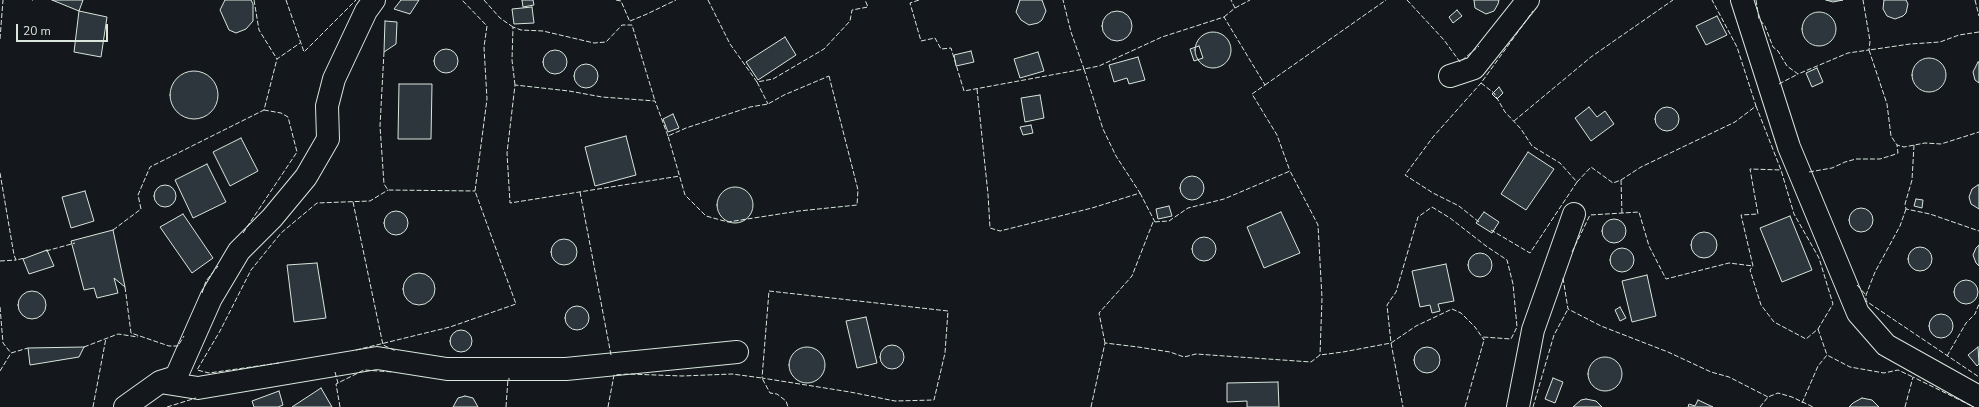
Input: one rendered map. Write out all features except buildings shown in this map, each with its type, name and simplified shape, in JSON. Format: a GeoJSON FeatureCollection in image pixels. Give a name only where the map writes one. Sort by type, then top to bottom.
{"type":"FeatureCollection","features":[{"type":"Feature","properties":{"kind":"street"},"geometry":{"type":"LineString","coordinates":[[126,407],[160,382],[176,377],[211,298],[239,251],[272,218],[306,177],[328,139],[327,106],[334,78],[366,11],[374,0]]}},
{"type":"Feature","properties":{"kind":"street"},"geometry":{"type":"LineString","coordinates":[[1450,76],[1474,68],[1528,0]]}},
{"type":"Feature","properties":{"kind":"street"},"geometry":{"type":"LineString","coordinates":[[1742,0],[1790,147],[1858,313],[1886,345],[1979,396]]}},
{"type":"Feature","properties":{"kind":"street"},"geometry":{"type":"LineString","coordinates":[[1518,407],[1533,330],[1574,214]]}},
{"type":"Feature","properties":{"kind":"street"},"geometry":{"type":"LineString","coordinates":[[160,382],[198,388],[377,358],[448,369],[566,369],[737,352]]}},
{"type":"Feature","properties":{"kind":"fence"},"geometry":{"type":"LineString","coordinates":[[0,39],[3,0]]}},
{"type":"Feature","properties":{"kind":"fence"},"geometry":{"type":"LineString","coordinates":[[254,0],[259,30],[277,59],[300,43]]}},
{"type":"Feature","properties":{"kind":"fence"},"geometry":{"type":"LineString","coordinates":[[286,0],[304,52],[356,0]]}},
{"type":"Feature","properties":{"kind":"fence"},"geometry":{"type":"LineString","coordinates":[[356,350],[450,327],[516,304],[475,191],[487,99],[484,47],[487,26],[462,0]]}},
{"type":"Feature","properties":{"kind":"fence"},"geometry":{"type":"LineString","coordinates":[[484,0],[500,18],[513,27]]}},
{"type":"Feature","properties":{"kind":"fence"},"geometry":{"type":"LineString","coordinates":[[616,0],[621,1],[630,22]]}},
{"type":"Feature","properties":{"kind":"fence"},"geometry":{"type":"LineString","coordinates":[[630,21],[676,0]]}},
{"type":"Feature","properties":{"kind":"fence"},"geometry":{"type":"LineString","coordinates":[[708,0],[730,44],[757,82],[773,79],[824,49],[850,21],[852,10],[868,7],[865,0]]}},
{"type":"Feature","properties":{"kind":"fence"},"geometry":{"type":"LineString","coordinates":[[919,0],[910,3],[921,41],[935,38],[941,49],[951,48],[964,91],[1084,69],[1071,32],[1063,0]]}},
{"type":"Feature","properties":{"kind":"fence"},"geometry":{"type":"LineString","coordinates":[[1224,17],[1235,8],[1231,0]]}},
{"type":"Feature","properties":{"kind":"fence"},"geometry":{"type":"LineString","coordinates":[[1235,8],[1250,0]]}},
{"type":"Feature","properties":{"kind":"fence"},"geometry":{"type":"LineString","coordinates":[[1265,85],[1386,0]]}},
{"type":"Feature","properties":{"kind":"fence"},"geometry":{"type":"LineString","coordinates":[[1407,0],[1444,40],[1460,62],[1479,46]]}},
{"type":"Feature","properties":{"kind":"fence"},"geometry":{"type":"LineString","coordinates":[[1514,121],[1591,57],[1673,0]]}},
{"type":"Feature","properties":{"kind":"fence"},"geometry":{"type":"LineString","coordinates":[[1577,182],[1591,167],[1613,183],[1621,180],[1641,167],[1735,122],[1756,106],[1737,47],[1712,0]]}},
{"type":"Feature","properties":{"kind":"fence"},"geometry":{"type":"LineString","coordinates":[[1756,0],[1759,19],[1765,26],[1773,47],[1778,51],[1787,66],[1798,74],[1848,53],[1869,50],[1870,41],[1863,0]]}},
{"type":"Feature","properties":{"kind":"fence"},"geometry":{"type":"LineString","coordinates":[[1975,0],[1979,16]]}},
{"type":"Feature","properties":{"kind":"fence"},"geometry":{"type":"LineString","coordinates":[[1479,222],[1459,206],[1433,193],[1405,175],[1433,137],[1481,83],[1533,11]]}},
{"type":"Feature","properties":{"kind":"fence"},"geometry":{"type":"LineString","coordinates":[[977,89],[990,228],[1000,231],[1092,208],[1140,193],[1116,156],[1103,129],[1084,69],[1099,66],[1162,37],[1224,17],[1265,85],[1252,94],[1277,135],[1290,171]]}},
{"type":"Feature","properties":{"kind":"fence"},"geometry":{"type":"LineString","coordinates":[[515,85],[512,60],[513,27],[521,30],[543,31],[594,43],[606,42],[622,25],[632,25],[655,101]]}},
{"type":"Feature","properties":{"kind":"fence"},"geometry":{"type":"LineString","coordinates":[[1979,32],[1959,35],[1940,42],[1910,44],[1869,50],[1887,104],[1891,136],[1897,145],[1904,147],[1925,143],[1941,144],[1979,132]]}},
{"type":"Feature","properties":{"kind":"fence"},"geometry":{"type":"LineString","coordinates":[[384,52],[380,126],[384,184],[388,190],[475,191]]}},
{"type":"Feature","properties":{"kind":"fence"},"geometry":{"type":"LineString","coordinates":[[113,230],[141,209],[138,195],[150,167],[264,110],[277,59]]}},
{"type":"Feature","properties":{"kind":"fence"},"geometry":{"type":"LineString","coordinates":[[1779,84],[1798,74]]}},
{"type":"Feature","properties":{"kind":"fence"},"geometry":{"type":"LineString","coordinates":[[829,76],[858,190],[857,205],[799,211],[728,222],[706,216],[685,195],[668,136],[686,128],[750,107],[768,104],[784,95],[829,76]]}},
{"type":"Feature","properties":{"kind":"fence"},"geometry":{"type":"LineString","coordinates":[[757,82],[768,104]]}},
{"type":"Feature","properties":{"kind":"fence"},"geometry":{"type":"LineString","coordinates":[[1481,83],[1494,93],[1505,112],[1521,129],[1532,146],[1560,163],[1577,182],[1530,253],[1491,230]]}},
{"type":"Feature","properties":{"kind":"fence"},"geometry":{"type":"LineString","coordinates":[[668,136],[655,101],[602,97],[569,91],[515,85],[507,153],[510,203],[680,176]]}},
{"type":"Feature","properties":{"kind":"fence"},"geometry":{"type":"LineString","coordinates":[[1756,106],[1781,170],[1794,214],[1819,258],[1833,304],[1818,329],[1806,339],[1774,322],[1761,305],[1750,270],[1753,266],[1741,215],[1758,214],[1750,169],[1781,170]]}},
{"type":"Feature","properties":{"kind":"fence"},"geometry":{"type":"LineString","coordinates":[[243,233],[297,152],[288,117],[281,113],[264,110]]}},
{"type":"Feature","properties":{"kind":"fence"},"geometry":{"type":"LineString","coordinates":[[1809,172],[1832,168],[1856,159],[1880,159],[1898,153],[1897,145]]}},
{"type":"Feature","properties":{"kind":"fence"},"geometry":{"type":"LineString","coordinates":[[1914,145],[1912,180],[1905,204],[1906,209],[1930,214],[1979,231]]}},
{"type":"Feature","properties":{"kind":"fence"},"geometry":{"type":"LineString","coordinates":[[1105,343],[1099,313],[1132,276],[1153,222],[1169,221],[1188,208],[1224,199],[1290,171],[1318,225],[1322,298],[1320,355]]}},
{"type":"Feature","properties":{"kind":"fence"},"geometry":{"type":"LineString","coordinates":[[0,173],[14,255],[16,260],[25,258]]}},
{"type":"Feature","properties":{"kind":"fence"},"geometry":{"type":"LineString","coordinates":[[1621,180],[1622,214]]}},
{"type":"Feature","properties":{"kind":"fence"},"geometry":{"type":"LineString","coordinates":[[279,363],[209,373],[197,370],[220,331],[251,270],[281,233],[317,203],[370,201],[388,190]]}},
{"type":"Feature","properties":{"kind":"fence"},"geometry":{"type":"LineString","coordinates":[[580,192],[611,355]]}},
{"type":"Feature","properties":{"kind":"fence"},"geometry":{"type":"LineString","coordinates":[[1140,193],[1155,222]]}},
{"type":"Feature","properties":{"kind":"fence"},"geometry":{"type":"LineString","coordinates":[[353,202],[383,345],[396,351]]}},
{"type":"Feature","properties":{"kind":"fence"},"geometry":{"type":"LineString","coordinates":[[1432,207],[1450,218],[1507,260],[1513,284],[1517,327],[1511,339],[1483,337],[1484,340],[1475,327],[1461,313],[1452,309],[1416,326],[1391,343],[1387,305],[1396,292],[1418,217],[1432,207]]}},
{"type":"Feature","properties":{"kind":"fence"},"geometry":{"type":"LineString","coordinates":[[1906,209],[1900,226],[1875,272],[1866,295],[1866,301],[1979,377]]}},
{"type":"Feature","properties":{"kind":"fence"},"geometry":{"type":"LineString","coordinates":[[1572,252],[1590,215],[1639,212],[1649,246],[1666,279],[1729,263],[1753,266]]}},
{"type":"Feature","properties":{"kind":"fence"},"geometry":{"type":"LineString","coordinates":[[46,251],[75,243]]}},
{"type":"Feature","properties":{"kind":"fence"},"geometry":{"type":"LineString","coordinates":[[0,261],[16,260]]}},
{"type":"Feature","properties":{"kind":"fence"},"geometry":{"type":"LineString","coordinates":[[202,293],[206,281],[218,266]]}},
{"type":"Feature","properties":{"kind":"fence"},"geometry":{"type":"LineString","coordinates":[[1563,278],[1568,309],[1601,326],[1668,352],[1711,372],[1729,377],[1768,397]]}},
{"type":"Feature","properties":{"kind":"fence"},"geometry":{"type":"LineString","coordinates":[[1857,285],[1866,295]]}},
{"type":"Feature","properties":{"kind":"fence"},"geometry":{"type":"LineString","coordinates":[[125,287],[131,333],[169,346],[178,346],[184,336]]}},
{"type":"Feature","properties":{"kind":"fence"},"geometry":{"type":"LineString","coordinates":[[769,291],[948,311],[945,353],[934,400],[895,401],[850,392],[762,378],[769,291]]}},
{"type":"Feature","properties":{"kind":"fence"},"geometry":{"type":"LineString","coordinates":[[1947,356],[1966,323],[1975,314],[1979,304]]}},
{"type":"Feature","properties":{"kind":"fence"},"geometry":{"type":"LineString","coordinates":[[0,307],[3,343],[11,353],[28,348]]}},
{"type":"Feature","properties":{"kind":"fence"},"geometry":{"type":"LineString","coordinates":[[1533,407],[1554,335],[1568,309]]}},
{"type":"Feature","properties":{"kind":"fence"},"geometry":{"type":"LineString","coordinates":[[1818,329],[1827,355]]}},
{"type":"Feature","properties":{"kind":"fence"},"geometry":{"type":"LineString","coordinates":[[84,347],[118,334],[138,337]]}},
{"type":"Feature","properties":{"kind":"fence"},"geometry":{"type":"LineString","coordinates":[[93,407],[106,338]]}},
{"type":"Feature","properties":{"kind":"fence"},"geometry":{"type":"LineString","coordinates":[[1465,407],[1484,340]]}},
{"type":"Feature","properties":{"kind":"fence"},"geometry":{"type":"LineString","coordinates":[[1091,407],[1105,343],[1170,352],[1184,357],[1196,354],[1311,362],[1320,355],[1391,343],[1403,407]]}},
{"type":"Feature","properties":{"kind":"fence"},"geometry":{"type":"LineString","coordinates":[[0,371],[11,353]]}},
{"type":"Feature","properties":{"kind":"fence"},"geometry":{"type":"LineString","coordinates":[[1802,403],[1818,366],[1827,355],[1850,367],[1884,373],[1898,370],[1913,377]]}},
{"type":"Feature","properties":{"kind":"fence"},"geometry":{"type":"LineString","coordinates":[[340,407],[336,384],[364,370],[393,372]]}},
{"type":"Feature","properties":{"kind":"fence"},"geometry":{"type":"LineString","coordinates":[[335,372],[338,383]]}},
{"type":"Feature","properties":{"kind":"fence"},"geometry":{"type":"LineString","coordinates":[[608,407],[614,375],[629,374],[682,376],[732,374],[762,378],[770,393],[777,394],[786,401],[788,407]]}},
{"type":"Feature","properties":{"kind":"fence"},"geometry":{"type":"LineString","coordinates":[[1905,407],[1913,377],[1974,407]]}},
{"type":"Feature","properties":{"kind":"fence"},"geometry":{"type":"LineString","coordinates":[[506,407],[508,379],[510,379]]}},
{"type":"Feature","properties":{"kind":"fence"},"geometry":{"type":"LineString","coordinates":[[1760,407],[1768,397],[1778,393],[1792,397],[1813,407]]}},
{"type":"Feature","properties":{"kind":"fence"},"geometry":{"type":"LineString","coordinates":[[167,407],[196,398]]}}]}
